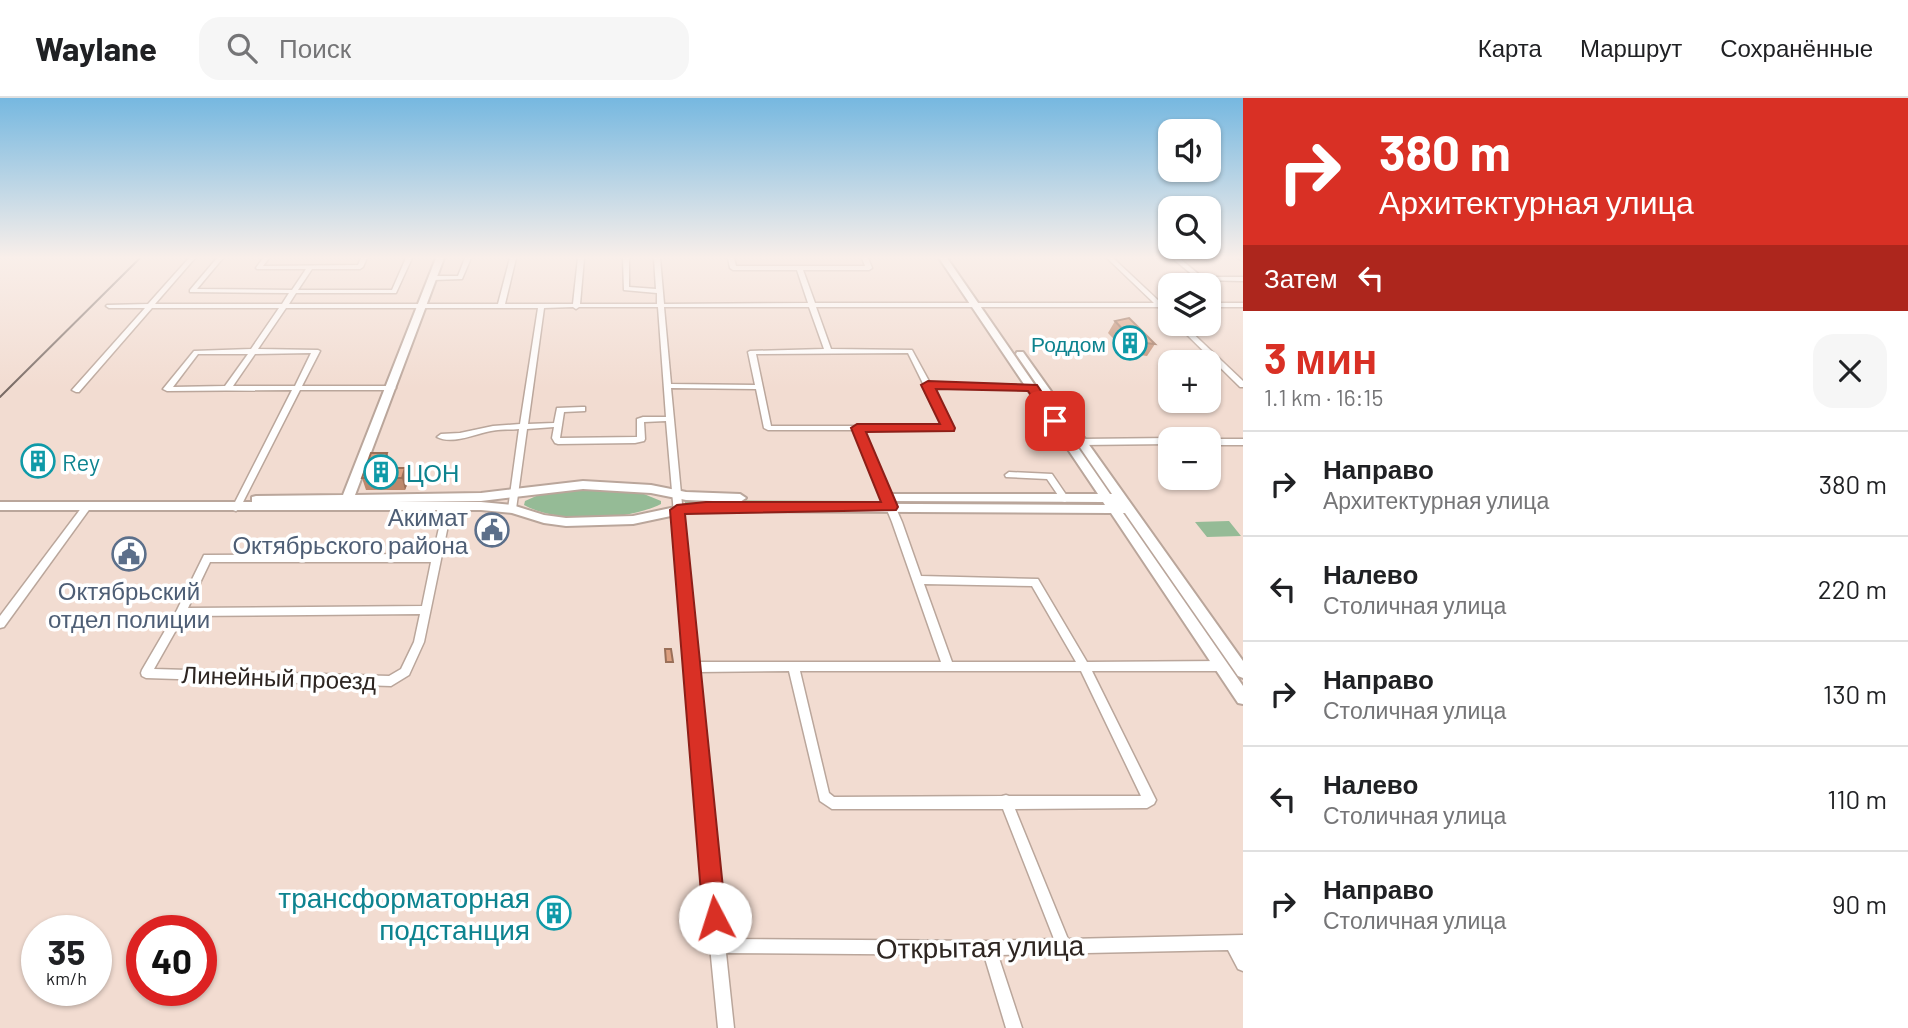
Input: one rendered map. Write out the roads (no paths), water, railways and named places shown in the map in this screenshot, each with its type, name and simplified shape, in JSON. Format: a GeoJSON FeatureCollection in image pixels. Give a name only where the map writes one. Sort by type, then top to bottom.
{"type":"FeatureCollection","features":[{"type":"Feature","properties":{"kind":"main road"},"geometry":{"type":"LineString","coordinates":[[346,503],[424,301]]}},
{"type":"Feature","properties":{"kind":"main road"},"geometry":{"type":"LineString","coordinates":[[977,301],[1081,442],[1243,698]]}},
{"type":"Feature","properties":{"kind":"main road"},"geometry":{"type":"LineString","coordinates":[[978,301],[1032,387],[1243,672]]}},
{"type":"Feature","properties":{"kind":"main road"},"geometry":{"type":"LineString","coordinates":[[0,506],[346,503],[481,498],[583,485],[729,498],[889,503],[1119,504]]}},
{"type":"Feature","properties":{"kind":"main road"},"geometry":{"type":"LineString","coordinates":[[346,503],[512,509],[544,519],[566,522],[633,520],[677,510],[706,507],[1065,499],[1119,504]]}},
{"type":"Feature","properties":{"kind":"street"},"geometry":{"type":"LineString","coordinates":[[76,390],[153,301]]}},
{"type":"Feature","properties":{"kind":"street"},"geometry":{"type":"LineString","coordinates":[[227,388],[286,301]]}},
{"type":"Feature","properties":{"kind":"street"},"geometry":{"type":"LineString","coordinates":[[501,306],[502,301]]}},
{"type":"Feature","properties":{"kind":"street"},"geometry":{"type":"LineString","coordinates":[[576,307],[577,301]]}},
{"type":"Feature","properties":{"kind":"street"},"geometry":{"type":"LineString","coordinates":[[660,301],[726,1028]]}},
{"type":"Feature","properties":{"kind":"street"},"geometry":{"type":"LineString","coordinates":[[812,301],[828,351]]}},
{"type":"Feature","properties":{"kind":"street"},"geometry":{"type":"LineString","coordinates":[[1221,305],[1243,304]]}},
{"type":"Feature","properties":{"kind":"street"},"geometry":{"type":"LineString","coordinates":[[109,306],[1158,305]]}},
{"type":"Feature","properties":{"kind":"street"},"geometry":{"type":"LineString","coordinates":[[512,509],[541,306]]}},
{"type":"Feature","properties":{"kind":"street"},"geometry":{"type":"LineString","coordinates":[[1191,336],[1243,386]]}},
{"type":"Feature","properties":{"kind":"street"},"geometry":{"type":"LineString","coordinates":[[238,504],[296,388],[316,351],[196,352],[167,389],[227,388],[296,388],[392,388]]}},
{"type":"Feature","properties":{"kind":"street"},"geometry":{"type":"LineString","coordinates":[[828,351],[910,351],[949,428],[768,428],[752,352],[828,351]]}},
{"type":"Feature","properties":{"kind":"street"},"geometry":{"type":"LineString","coordinates":[[928,385],[1032,387]]}},
{"type":"Feature","properties":{"kind":"street"},"geometry":{"type":"LineString","coordinates":[[666,386],[759,387]]}},
{"type":"Feature","properties":{"kind":"street"},"geometry":{"type":"LineString","coordinates":[[582,409],[560,410],[556,438],[558,441],[641,439],[640,421],[670,419]]}},
{"type":"Feature","properties":{"kind":"street"},"geometry":{"type":"LineString","coordinates":[[441,437],[525,425],[558,425]]}},
{"type":"Feature","properties":{"kind":"street"},"geometry":{"type":"LineString","coordinates":[[857,428],[889,503],[948,666]]}},
{"type":"Feature","properties":{"kind":"street"},"geometry":{"type":"LineString","coordinates":[[1081,442],[1158,441]]}},
{"type":"Feature","properties":{"kind":"street"},"geometry":{"type":"LineString","coordinates":[[1221,442],[1243,442]]}},
{"type":"Feature","properties":{"kind":"street"},"geometry":{"type":"LineString","coordinates":[[1009,475],[1049,476],[1065,499]]}},
{"type":"Feature","properties":{"kind":"street"},"geometry":{"type":"LineString","coordinates":[[0,624],[88,505]]}},
{"type":"Feature","properties":{"kind":"street","name":"Линейный проезд"},"geometry":{"type":"LineString","coordinates":[[181,612],[146,673],[391,681],[405,672],[419,642],[448,506]]}},
{"type":"Feature","properties":{"kind":"street"},"geometry":{"type":"LineString","coordinates":[[427,610],[181,612],[207,558],[435,558]]}},
{"type":"Feature","properties":{"kind":"street"},"geometry":{"type":"LineString","coordinates":[[794,668],[824,797],[832,803],[1147,803],[1150,800],[1084,666],[1035,582],[918,580]]}},
{"type":"Feature","properties":{"kind":"street"},"geometry":{"type":"LineString","coordinates":[[694,667],[1222,666]]}},
{"type":"Feature","properties":{"kind":"street"},"geometry":{"type":"LineString","coordinates":[[1006,801],[1063,945]]}},
{"type":"Feature","properties":{"kind":"street"},"geometry":{"type":"LineString","coordinates":[[1237,942],[1243,964]]}},
{"type":"Feature","properties":{"kind":"street","name":"Открытая улица"},"geometry":{"type":"LineString","coordinates":[[717,946],[989,948],[1237,942]]}},
{"type":"Feature","properties":{"kind":"street"},"geometry":{"type":"LineString","coordinates":[[989,948],[1014,1028]]}},
{"type":"Feature","properties":{"kind":"railway"},"geometry":{"type":"LineString","coordinates":[[0,397],[96,301]]}},
{"type":"Feature","properties":{"kind":"place","name":"Роддом"},"geometry":{"type":"Point","coordinates":[1130,343]}},
{"type":"Feature","properties":{"kind":"place","name":"Rey"},"geometry":{"type":"Point","coordinates":[38,461]}},
{"type":"Feature","properties":{"kind":"place","name":"ЦОН"},"geometry":{"type":"Point","coordinates":[381,472]}},
{"type":"Feature","properties":{"kind":"place","name":"Акимат Октябрьского района"},"geometry":{"type":"Point","coordinates":[492,530]}},
{"type":"Feature","properties":{"kind":"place","name":"Октябрьский отдел полиции"},"geometry":{"type":"Point","coordinates":[129,554]}},
{"type":"Feature","properties":{"kind":"place","name":"трансформаторная подстанция"},"geometry":{"type":"Point","coordinates":[554,913]}}]}
